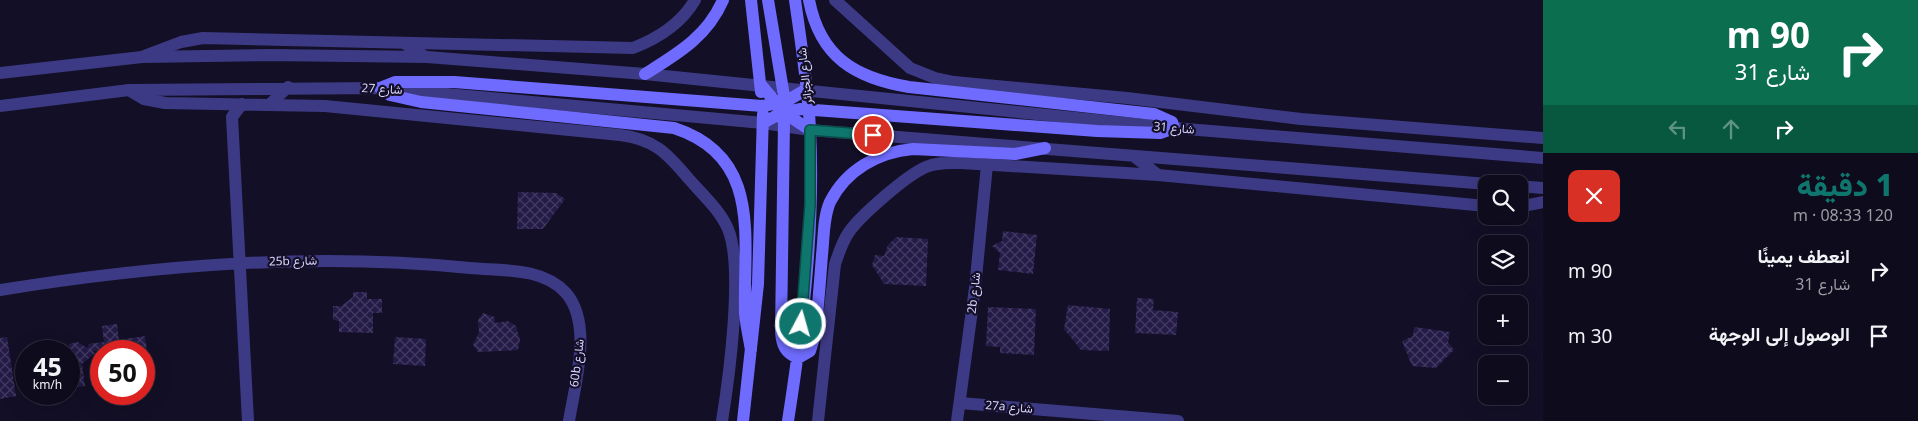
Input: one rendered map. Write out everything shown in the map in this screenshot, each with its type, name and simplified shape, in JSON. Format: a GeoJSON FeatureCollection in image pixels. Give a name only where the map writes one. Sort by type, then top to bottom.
{"type":"FeatureCollection","features":[{"type":"Feature","properties":{"kind":"main road"},"geometry":{"type":"LineString","coordinates":[[644,74],[687,48],[701,36],[717,13],[722,0]]}},
{"type":"Feature","properties":{"kind":"main road"},"geometry":{"type":"LineString","coordinates":[[742,421],[758,284],[763,123],[761,85],[751,0]]}},
{"type":"Feature","properties":{"kind":"main road"},"geometry":{"type":"LineString","coordinates":[[768,0],[782,86],[784,126],[781,332],[784,348],[790,355],[798,358],[810,351],[816,335],[824,222],[830,203],[849,176],[864,164],[896,150],[913,149],[1015,154],[1045,148]]}},
{"type":"Feature","properties":{"kind":"main road","name":"شارع الجزائر"},"geometry":{"type":"LineString","coordinates":[[788,421],[798,358],[806,273],[810,130],[807,89],[795,0]]}},
{"type":"Feature","properties":{"kind":"main road"},"geometry":{"type":"LineString","coordinates":[[380,88],[395,82],[454,82],[1097,132],[1160,133],[1174,128],[1172,122],[1154,114],[909,87],[869,78],[853,70],[835,56],[824,42],[818,30],[809,0]]}},
{"type":"Feature","properties":{"kind":"main road"},"geometry":{"type":"LineString","coordinates":[[761,85],[795,120],[810,130]]}},
{"type":"Feature","properties":{"kind":"main road"},"geometry":{"type":"LineString","coordinates":[[380,88],[390,95],[421,102],[674,128],[706,142],[730,167],[742,195],[746,316],[751,350]]}},
{"type":"Feature","properties":{"kind":"main road"},"geometry":{"type":"LineString","coordinates":[[763,123],[807,89]]}},
{"type":"Feature","properties":{"kind":"street"},"geometry":{"type":"LineString","coordinates":[[142,57],[181,42],[203,38],[633,48],[647,42],[678,23],[695,0]]}},
{"type":"Feature","properties":{"kind":"street"},"geometry":{"type":"LineString","coordinates":[[835,0],[910,68],[935,78],[954,82],[1127,98],[1292,118],[1543,138]]}},
{"type":"Feature","properties":{"kind":"street"},"geometry":{"type":"LineString","coordinates":[[404,43],[426,57]]}},
{"type":"Feature","properties":{"kind":"street"},"geometry":{"type":"LineString","coordinates":[[0,73],[142,57],[299,55],[426,57],[761,85]]}},
{"type":"Feature","properties":{"kind":"street","name":"شارع 31"},"geometry":{"type":"LineString","coordinates":[[761,85],[1174,128],[1543,158]]}},
{"type":"Feature","properties":{"kind":"street"},"geometry":{"type":"LineString","coordinates":[[269,105],[288,87]]}},
{"type":"Feature","properties":{"kind":"street","name":"شارع 27"},"geometry":{"type":"LineString","coordinates":[[0,106],[129,90],[288,87],[380,88],[763,123],[810,130]]}},
{"type":"Feature","properties":{"kind":"street"},"geometry":{"type":"LineString","coordinates":[[129,90],[144,99],[155,102],[325,106],[644,139],[663,150],[720,216],[728,230],[733,247],[735,288],[722,421]]}},
{"type":"Feature","properties":{"kind":"street"},"geometry":{"type":"LineString","coordinates":[[242,104],[232,117],[238,262],[248,421]]}},
{"type":"Feature","properties":{"kind":"street"},"geometry":{"type":"LineString","coordinates":[[810,130],[1478,183]]}},
{"type":"Feature","properties":{"kind":"street"},"geometry":{"type":"LineString","coordinates":[[1135,157],[1158,175]]}},
{"type":"Feature","properties":{"kind":"street"},"geometry":{"type":"LineString","coordinates":[[818,421],[835,264],[841,246],[849,232],[915,173],[927,166],[941,163],[1158,175],[1478,205]]}},
{"type":"Feature","properties":{"kind":"street","name":"2b شارع"},"geometry":{"type":"LineString","coordinates":[[957,421],[975,288],[987,165]]}},
{"type":"Feature","properties":{"kind":"street"},"geometry":{"type":"LineString","coordinates":[[1528,187],[1543,188]]}},
{"type":"Feature","properties":{"kind":"street"},"geometry":{"type":"LineString","coordinates":[[1528,205],[1543,202]]}},
{"type":"Feature","properties":{"kind":"street","name":"25b شارع"},"geometry":{"type":"LineString","coordinates":[[0,290],[76,278],[238,262],[424,263],[532,274],[557,284],[575,306]]}},
{"type":"Feature","properties":{"kind":"street","name":"60b شارع"},"geometry":{"type":"LineString","coordinates":[[569,421],[581,333],[575,306]]}},
{"type":"Feature","properties":{"kind":"street","name":"27a شارع"},"geometry":{"type":"LineString","coordinates":[[960,403],[1178,421]]}},
{"type":"Feature","properties":{"kind":"building"},"geometry":{"type":"Polygon","coordinates":[[[518,192],[556,193],[565,199],[543,229],[517,229],[518,192]]]}},
{"type":"Feature","properties":{"kind":"building"},"geometry":{"type":"Polygon","coordinates":[[[1003,231],[1037,235],[1033,274],[998,270],[1000,253],[992,246],[1002,241],[1003,231]]]}},
{"type":"Feature","properties":{"kind":"building"},"geometry":{"type":"Polygon","coordinates":[[[896,237],[928,239],[926,286],[884,284],[872,265],[875,255],[884,256],[888,245],[896,237]]]}},
{"type":"Feature","properties":{"kind":"building"},"geometry":{"type":"Polygon","coordinates":[[[353,292],[367,292],[367,299],[382,299],[382,313],[373,313],[373,333],[339,332],[339,321],[333,320],[333,306],[341,306],[353,297],[353,292]]]}},
{"type":"Feature","properties":{"kind":"building"},"geometry":{"type":"Polygon","coordinates":[[[1137,298],[1154,299],[1153,310],[1178,312],[1176,335],[1135,333],[1137,298]]]}},
{"type":"Feature","properties":{"kind":"building"},"geometry":{"type":"Polygon","coordinates":[[[1068,305],[1110,309],[1109,351],[1081,350],[1064,329],[1068,305]]]}},
{"type":"Feature","properties":{"kind":"building"},"geometry":{"type":"Polygon","coordinates":[[[988,307],[1036,309],[1034,355],[1000,353],[1000,347],[986,346],[988,307]]]}},
{"type":"Feature","properties":{"kind":"building"},"geometry":{"type":"Polygon","coordinates":[[[483,313],[495,317],[495,323],[508,321],[516,326],[520,340],[518,350],[478,352],[473,345],[479,332],[478,320],[483,313]]]}},
{"type":"Feature","properties":{"kind":"building"},"geometry":{"type":"Polygon","coordinates":[[[117,324],[119,340],[104,340],[102,326],[117,324]]]}},
{"type":"Feature","properties":{"kind":"building"},"geometry":{"type":"Polygon","coordinates":[[[1414,327],[1450,332],[1448,342],[1454,350],[1436,368],[1412,366],[1402,341],[1413,336],[1414,327]]]}},
{"type":"Feature","properties":{"kind":"building"},"geometry":{"type":"Polygon","coordinates":[[[145,336],[146,340],[119,340],[145,336]]]}},
{"type":"Feature","properties":{"kind":"building"},"geometry":{"type":"Polygon","coordinates":[[[7,337],[15,396],[0,399],[0,338],[7,337]]]}},
{"type":"Feature","properties":{"kind":"building"},"geometry":{"type":"Polygon","coordinates":[[[395,337],[426,339],[425,366],[393,364],[395,337]]]}},
{"type":"Feature","properties":{"kind":"building"},"geometry":{"type":"Polygon","coordinates":[[[80,343],[89,349],[88,344],[90,344],[90,357],[82,364],[85,386],[80,387],[80,343]]]}},
{"type":"Feature","properties":{"kind":"route"},"geometry":{"type":"LineString","coordinates":[[801,324],[810,205],[810,130],[873,135]]}}]}
